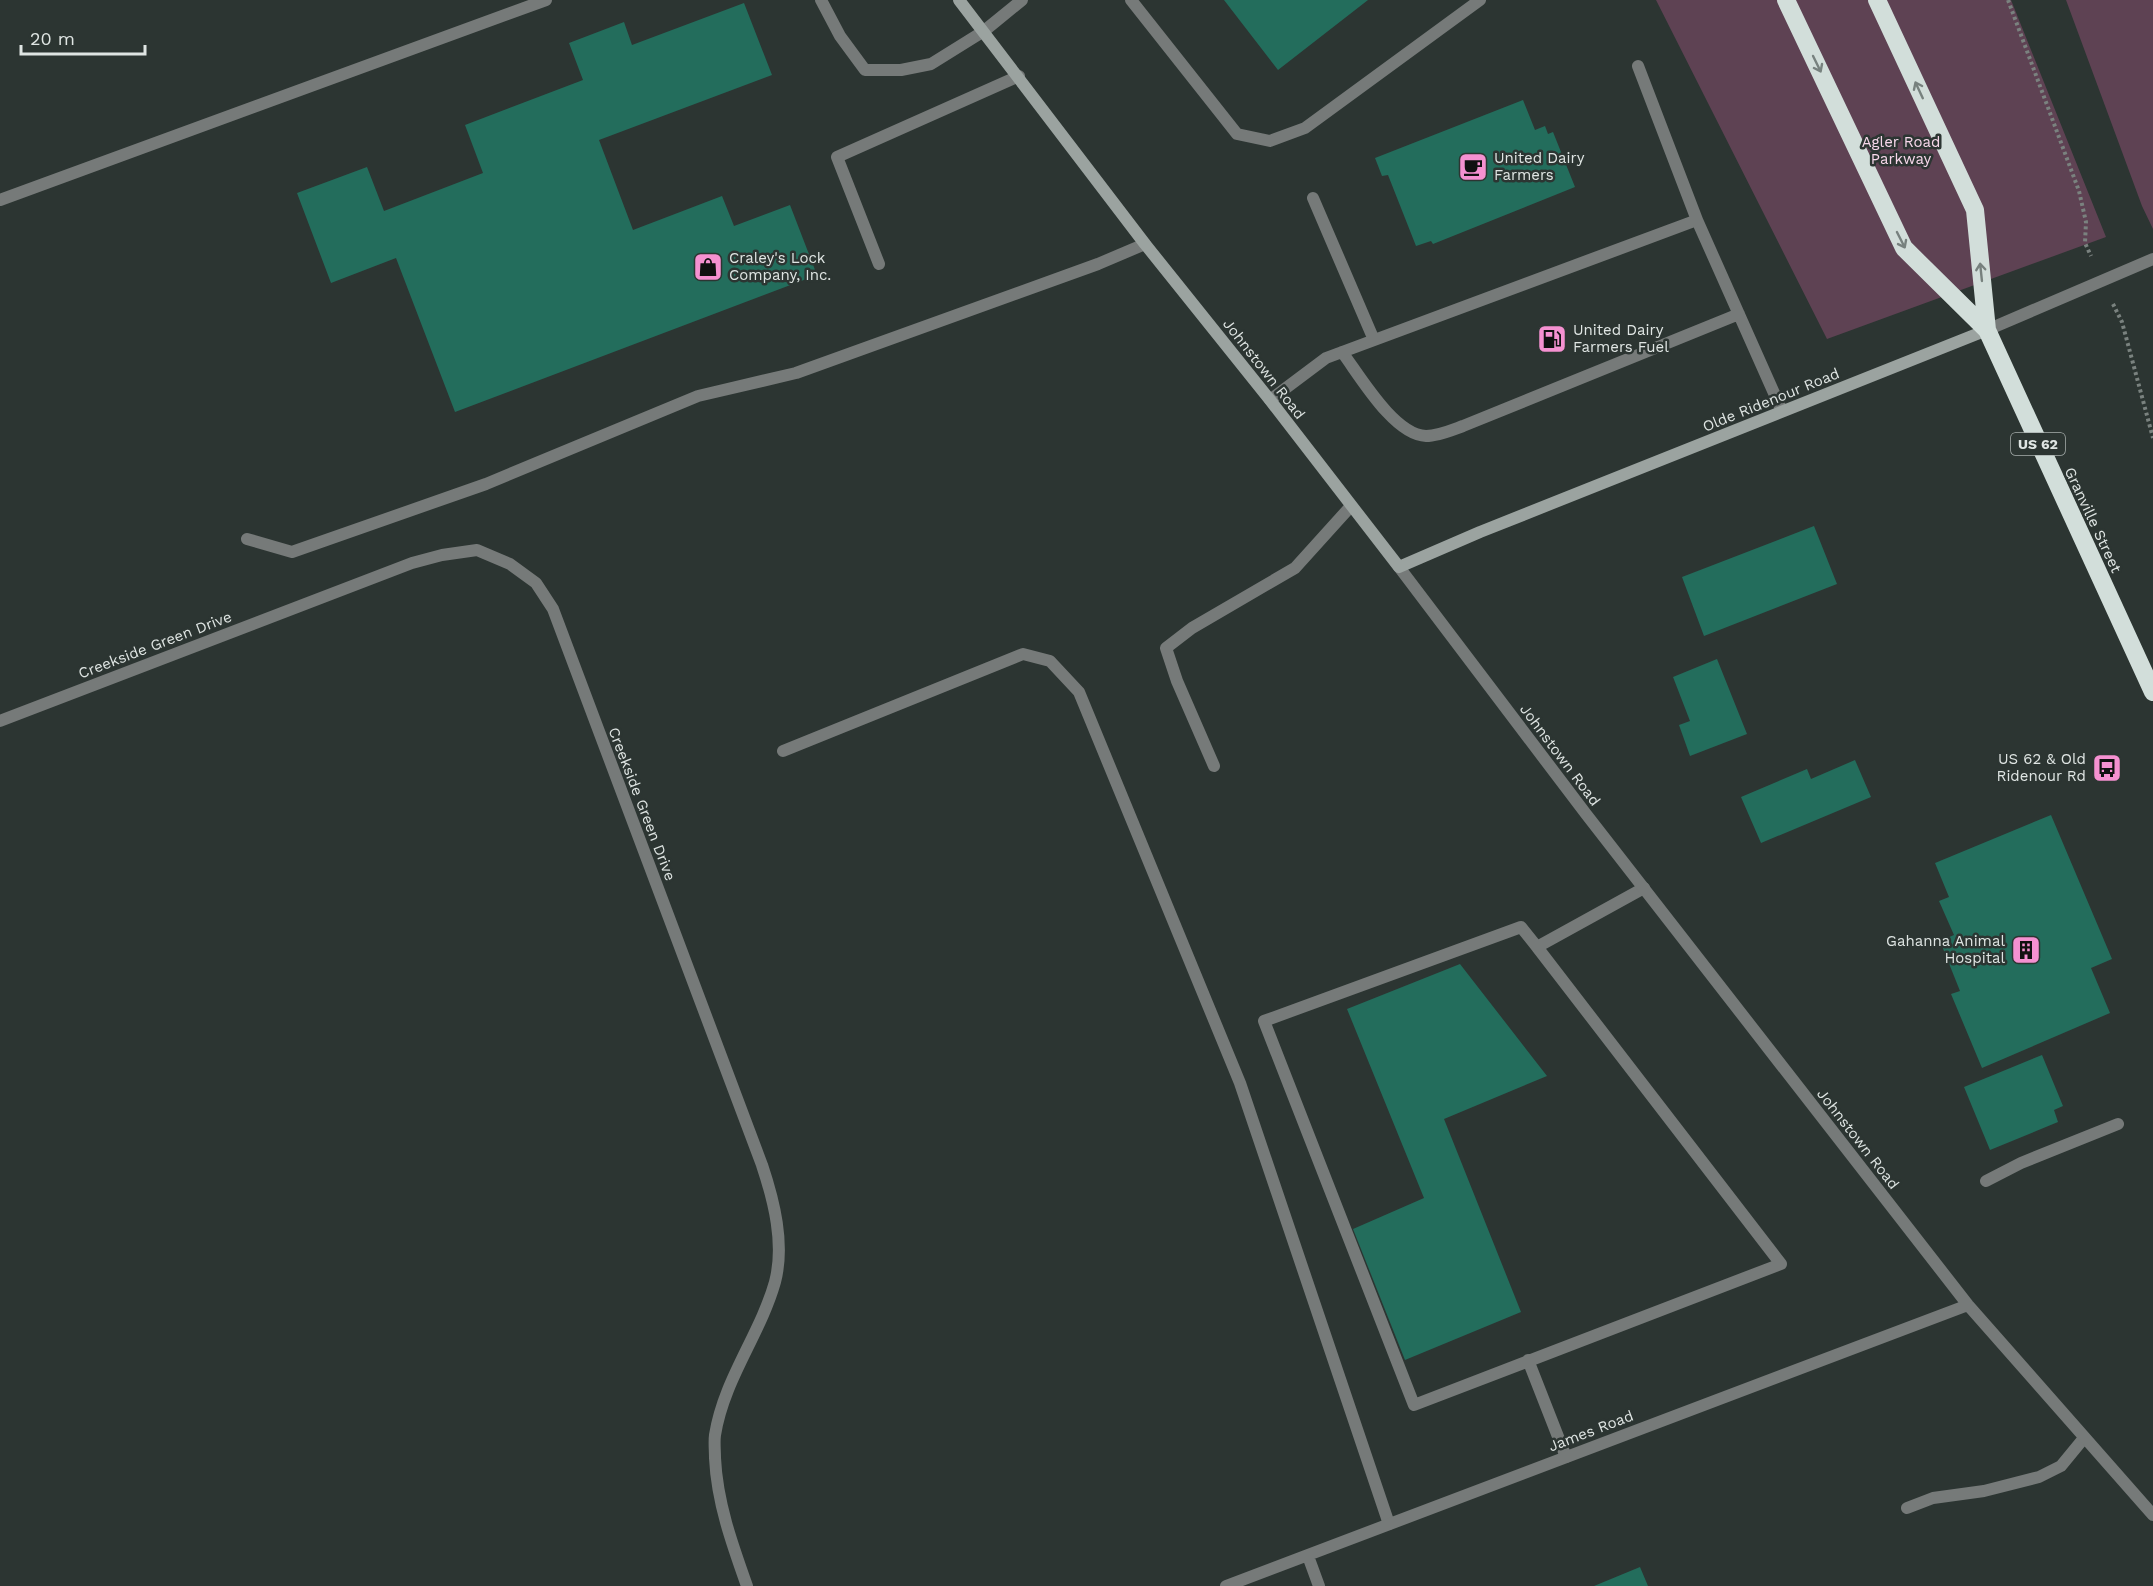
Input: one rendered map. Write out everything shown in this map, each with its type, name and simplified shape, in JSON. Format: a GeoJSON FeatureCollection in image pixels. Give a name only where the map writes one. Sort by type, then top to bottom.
{"type":"FeatureCollection","features":[{"type":"Feature","properties":{"kind":"highway","name":"US 62"},"geometry":{"type":"LineString","coordinates":[[1786,0],[1904,248],[1987,330]]}},
{"type":"Feature","properties":{"kind":"highway","name":"US 62"},"geometry":{"type":"LineString","coordinates":[[1877,0],[1975,210],[1987,330]]}},
{"type":"Feature","properties":{"kind":"highway","name":"Granville Street"},"geometry":{"type":"LineString","coordinates":[[1987,330],[2153,692]]}},
{"type":"Feature","properties":{"kind":"street"},"geometry":{"type":"LineString","coordinates":[[0,200],[546,0]]}},
{"type":"Feature","properties":{"kind":"street"},"geometry":{"type":"LineString","coordinates":[[821,0],[840,36],[865,70],[901,70],[931,63],[984,31],[1022,0]]}},
{"type":"Feature","properties":{"kind":"street","name":"Johnstown Road"},"geometry":{"type":"LineString","coordinates":[[959,0],[1145,244],[1270,400],[1644,888],[1968,1305],[2153,1515]]}},
{"type":"Feature","properties":{"kind":"street"},"geometry":{"type":"LineString","coordinates":[[1131,0],[1237,134],[1270,141],[1305,128],[1480,0]]}},
{"type":"Feature","properties":{"kind":"street"},"geometry":{"type":"LineString","coordinates":[[1638,66],[1697,220],[1782,411]]}},
{"type":"Feature","properties":{"kind":"street"},"geometry":{"type":"LineString","coordinates":[[879,264],[837,157],[1019,76]]}},
{"type":"Feature","properties":{"kind":"street"},"geometry":{"type":"LineString","coordinates":[[1313,198],[1374,340]]}},
{"type":"Feature","properties":{"kind":"street"},"geometry":{"type":"LineString","coordinates":[[1270,400],[1326,358],[1697,220]]}},
{"type":"Feature","properties":{"kind":"street"},"geometry":{"type":"LineString","coordinates":[[247,539],[292,552],[486,483],[698,396],[796,373],[1098,264],[1145,244]]}},
{"type":"Feature","properties":{"kind":"street","name":"Olde Ridenour Road"},"geometry":{"type":"LineString","coordinates":[[1399,567],[1480,532],[1987,330],[2153,259]]}},
{"type":"Feature","properties":{"kind":"street"},"geometry":{"type":"LineString","coordinates":[[1342,352],[1395,421],[1406,430],[1426,436],[1462,426],[1739,314]]}},
{"type":"Feature","properties":{"kind":"street"},"geometry":{"type":"LineString","coordinates":[[1214,766],[1166,648],[1192,628],[1295,568],[1351,506]]}},
{"type":"Feature","properties":{"kind":"street","name":"Creekside Green Drive"},"geometry":{"type":"LineString","coordinates":[[0,721],[400,568],[442,555],[477,550],[510,564],[536,583],[553,609],[758,1154],[773,1201],[778,1244],[775,1280],[761,1318],[729,1384],[714,1436],[716,1479],[729,1536],[747,1586]]}},
{"type":"Feature","properties":{"kind":"street"},"geometry":{"type":"LineString","coordinates":[[783,751],[1023,654],[1050,661],[1079,692],[1240,1083],[1341,1375],[1389,1524]]}},
{"type":"Feature","properties":{"kind":"street"},"geometry":{"type":"LineString","coordinates":[[1537,947],[1644,888]]}},
{"type":"Feature","properties":{"kind":"street"},"geometry":{"type":"LineString","coordinates":[[1521,927],[1537,947],[1781,1264],[1414,1405],[1264,1021],[1521,927]]}},
{"type":"Feature","properties":{"kind":"street"},"geometry":{"type":"LineString","coordinates":[[1986,1181],[2021,1163],[2118,1124]]}},
{"type":"Feature","properties":{"kind":"street","name":"James Road"},"geometry":{"type":"LineString","coordinates":[[1226,1586],[1968,1305]]}},
{"type":"Feature","properties":{"kind":"street"},"geometry":{"type":"LineString","coordinates":[[1528,1360],[1566,1457]]}},
{"type":"Feature","properties":{"kind":"street"},"geometry":{"type":"LineString","coordinates":[[1907,1508],[1933,1498],[1984,1491],[2039,1477],[2061,1466],[2084,1438]]}},
{"type":"Feature","properties":{"kind":"street"},"geometry":{"type":"LineString","coordinates":[[1308,1556],[1318,1586]]}},
{"type":"Feature","properties":{"kind":"path"},"geometry":{"type":"LineString","coordinates":[[2008,0],[2079,191],[2086,222],[2085,243],[2122,322],[2153,438]]}},
{"type":"Feature","properties":{"kind":"green space","name":"Agler Road Parkway"},"geometry":{"type":"Polygon","coordinates":[[[1656,0],[2011,0],[2106,237],[1827,339],[1656,0]]]}},
{"type":"Feature","properties":{"kind":"green space"},"geometry":{"type":"Polygon","coordinates":[[[2066,0],[2153,0],[2153,229],[2142,206],[2066,0]]]}},
{"type":"Feature","properties":{"kind":"building"},"geometry":{"type":"Polygon","coordinates":[[[1224,0],[1368,0],[1278,70],[1224,0]]]}},
{"type":"Feature","properties":{"kind":"building"},"geometry":{"type":"Polygon","coordinates":[[[744,3],[772,75],[599,140],[633,230],[722,196],[734,226],[790,205],[817,275],[455,412],[396,258],[331,283],[297,193],[367,167],[384,211],[483,173],[465,125],[583,80],[569,43],[624,22],[632,45],[744,3]]]}},
{"type":"Feature","properties":{"kind":"building","name":"United Dairy Farmers"},"geometry":{"type":"Polygon","coordinates":[[[1523,100],[1535,130],[1545,126],[1548,134],[1553,132],[1575,187],[1433,244],[1431,241],[1416,246],[1388,175],[1382,176],[1375,158],[1523,100]]]}},
{"type":"Feature","properties":{"kind":"building"},"geometry":{"type":"Polygon","coordinates":[[[1814,526],[1837,584],[1704,636],[1682,577],[1814,526]]]}},
{"type":"Feature","properties":{"kind":"building"},"geometry":{"type":"Polygon","coordinates":[[[1717,659],[1747,734],[1690,756],[1679,725],[1690,721],[1673,677],[1717,659]]]}},
{"type":"Feature","properties":{"kind":"building"},"geometry":{"type":"Polygon","coordinates":[[[1855,760],[1871,797],[1761,843],[1741,797],[1807,769],[1811,779],[1855,760]]]}},
{"type":"Feature","properties":{"kind":"building","name":"Gahanna Animal Hospital"},"geometry":{"type":"Polygon","coordinates":[[[2051,815],[2112,959],[2091,968],[2110,1013],[1982,1068],[1951,994],[1960,991],[1940,941],[1954,935],[1939,901],[1949,897],[1935,863],[2051,815]]]}},
{"type":"Feature","properties":{"kind":"building"},"geometry":{"type":"Polygon","coordinates":[[[1460,964],[1547,1076],[1444,1119],[1521,1312],[1405,1360],[1353,1229],[1424,1198],[1347,1009],[1460,964]]]}},
{"type":"Feature","properties":{"kind":"building"},"geometry":{"type":"Polygon","coordinates":[[[2042,1055],[2063,1106],[2054,1110],[2058,1122],[1990,1150],[1964,1087],[2042,1055]]]}},
{"type":"Feature","properties":{"kind":"building"},"geometry":{"type":"Polygon","coordinates":[[[1640,1567],[1648,1586],[1594,1586],[1640,1567]]]}},
{"type":"Feature","properties":{"kind":"place","name":"United Dairy Farmers"},"geometry":{"type":"Point","coordinates":[1473,167]}},
{"type":"Feature","properties":{"kind":"place","name":"Craley's Lock Company, Inc."},"geometry":{"type":"Point","coordinates":[708,267]}},
{"type":"Feature","properties":{"kind":"place","name":"United Dairy Farmers Fuel"},"geometry":{"type":"Point","coordinates":[1552,339]}},
{"type":"Feature","properties":{"kind":"place","name":"US 62 & Old Ridenour Rd"},"geometry":{"type":"Point","coordinates":[2107,768]}},
{"type":"Feature","properties":{"kind":"place","name":"Gahanna Animal Hospital"},"geometry":{"type":"Point","coordinates":[2026,950]}}]}
